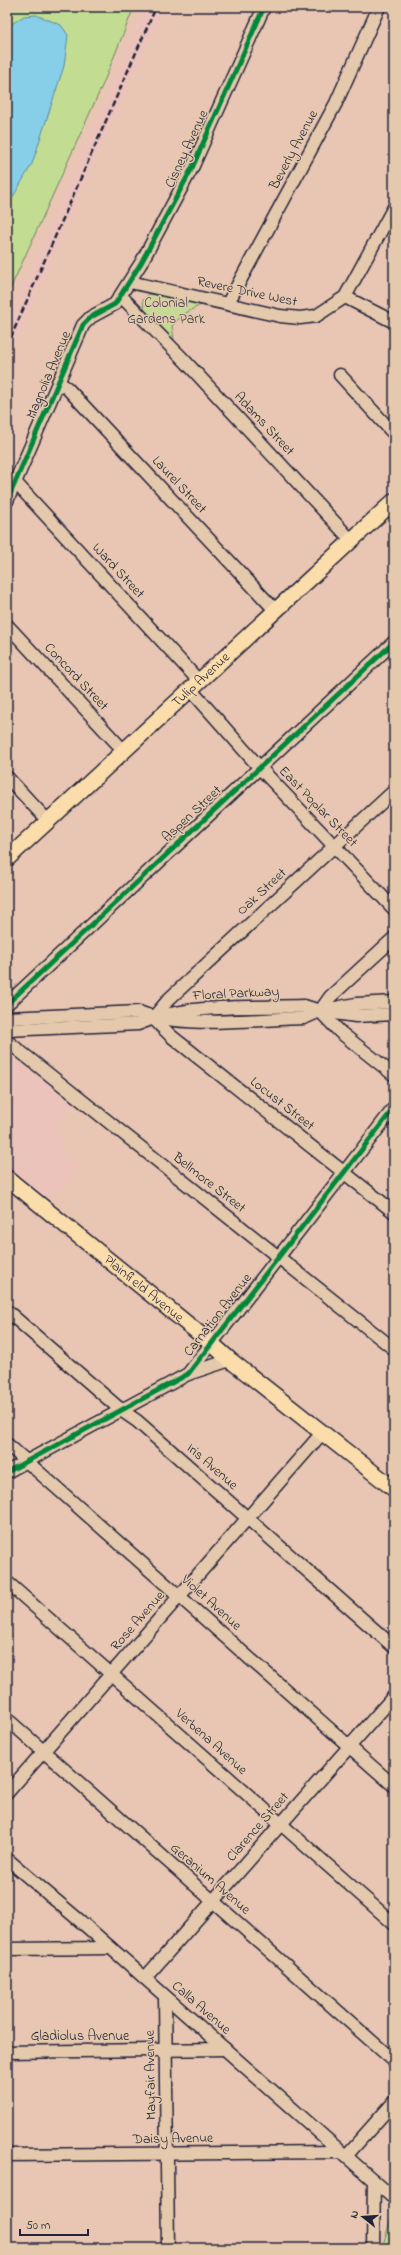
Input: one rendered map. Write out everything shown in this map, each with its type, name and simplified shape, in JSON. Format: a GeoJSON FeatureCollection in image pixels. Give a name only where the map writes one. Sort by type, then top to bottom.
{"type":"FeatureCollection","features":[{"type":"Feature","properties":{"kind":"main road","name":"Tulip Avenue"},"geometry":{"type":"LineString","coordinates":[[7,859],[394,501]]}},
{"type":"Feature","properties":{"kind":"main road","name":"Plainfield Avenue"},"geometry":{"type":"LineString","coordinates":[[7,1178],[230,1360],[394,1489]]}},
{"type":"Feature","properties":{"kind":"street","name":"Cisney Avenue"},"geometry":{"type":"LineString","coordinates":[[121,296],[192,168],[264,7]]}},
{"type":"Feature","properties":{"kind":"street","name":"Beverly Avenue"},"geometry":{"type":"LineString","coordinates":[[228,303],[336,103],[379,7]]}},
{"type":"Feature","properties":{"kind":"street"},"geometry":{"type":"LineString","coordinates":[[394,207],[346,297],[394,322]]}},
{"type":"Feature","properties":{"kind":"street","name":"Revere Drive West"},"geometry":{"type":"LineString","coordinates":[[130,282],[280,316],[300,318],[316,316],[346,297]]}},
{"type":"Feature","properties":{"kind":"street","name":"Adams Street"},"geometry":{"type":"LineString","coordinates":[[121,296],[153,328],[351,540]]}},
{"type":"Feature","properties":{"kind":"street","name":"Magnolia Avenue"},"geometry":{"type":"LineString","coordinates":[[7,501],[58,382],[86,322],[91,317],[112,306],[121,296]]}},
{"type":"Feature","properties":{"kind":"street"},"geometry":{"type":"LineString","coordinates":[[340,375],[394,434]]}},
{"type":"Feature","properties":{"kind":"street","name":"Laurel Street"},"geometry":{"type":"LineString","coordinates":[[58,382],[67,388],[275,610]]}},
{"type":"Feature","properties":{"kind":"street","name":"Ward Street"},"geometry":{"type":"LineString","coordinates":[[15,482],[194,685]]}},
{"type":"Feature","properties":{"kind":"street","name":"Concord Street"},"geometry":{"type":"LineString","coordinates":[[7,625],[124,751]]}},
{"type":"Feature","properties":{"kind":"street","name":"Aspen Street"},"geometry":{"type":"LineString","coordinates":[[7,1004],[394,642]]}},
{"type":"Feature","properties":{"kind":"street","name":"East Poplar Street"},"geometry":{"type":"LineString","coordinates":[[194,685],[260,768],[394,909]]}},
{"type":"Feature","properties":{"kind":"street"},"geometry":{"type":"LineString","coordinates":[[7,777],[48,821]]}},
{"type":"Feature","properties":{"kind":"street","name":"Oak Street"},"geometry":{"type":"LineString","coordinates":[[153,1018],[169,998],[394,791]]}},
{"type":"Feature","properties":{"kind":"street"},"geometry":{"type":"LineString","coordinates":[[394,938],[330,997],[320,1012],[340,1032],[394,1075]]}},
{"type":"Feature","properties":{"kind":"street","name":"Floral Parkway"},"geometry":{"type":"LineString","coordinates":[[320,1012],[356,1004],[394,1002]]}},
{"type":"Feature","properties":{"kind":"street","name":"Floral Parkway"},"geometry":{"type":"LineString","coordinates":[[7,1030],[138,1024],[153,1018],[193,1010],[249,1014],[304,1006],[320,1012],[356,1016],[394,1014]]}},
{"type":"Feature","properties":{"kind":"street","name":"Floral Parkway"},"geometry":{"type":"LineString","coordinates":[[7,1018],[139,1012],[153,1018]]}},
{"type":"Feature","properties":{"kind":"street"},"geometry":{"type":"LineString","coordinates":[[81,1015],[82,1027]]}},
{"type":"Feature","properties":{"kind":"street","name":"Locust Street"},"geometry":{"type":"LineString","coordinates":[[153,1018],[171,1036],[394,1212]]}},
{"type":"Feature","properties":{"kind":"street","name":"Bellmore Street"},"geometry":{"type":"LineString","coordinates":[[7,1041],[394,1349]]}},
{"type":"Feature","properties":{"kind":"street","name":"Carnation Avenue"},"geometry":{"type":"LineString","coordinates":[[188,1374],[394,1108]]}},
{"type":"Feature","properties":{"kind":"street","name":"Iris Avenue"},"geometry":{"type":"LineString","coordinates":[[7,1311],[121,1410],[137,1421],[394,1648]]}},
{"type":"Feature","properties":{"kind":"street","name":"Carnation Avenue"},"geometry":{"type":"LineString","coordinates":[[7,1472],[188,1374],[230,1360]]}},
{"type":"Feature","properties":{"kind":"street","name":"Rose Avenue"},"geometry":{"type":"LineString","coordinates":[[7,1793],[323,1432]]}},
{"type":"Feature","properties":{"kind":"street","name":"Violet Avenue"},"geometry":{"type":"LineString","coordinates":[[7,1444],[394,1786]]}},
{"type":"Feature","properties":{"kind":"street","name":"Verbena Avenue"},"geometry":{"type":"LineString","coordinates":[[7,1582],[394,1924]]}},
{"type":"Feature","properties":{"kind":"street","name":"Clarence Street"},"geometry":{"type":"LineString","coordinates":[[145,1978],[394,1696]]}},
{"type":"Feature","properties":{"kind":"street","name":"Geranium Avenue"},"geometry":{"type":"LineString","coordinates":[[7,1719],[394,2061]]}},
{"type":"Feature","properties":{"kind":"street","name":"Calla Avenue"},"geometry":{"type":"LineString","coordinates":[[7,1859],[111,1948],[391,2196]]}},
{"type":"Feature","properties":{"kind":"street"},"geometry":{"type":"LineString","coordinates":[[7,1949],[111,1948]]}},
{"type":"Feature","properties":{"kind":"street","name":"Mayfair Avenue"},"geometry":{"type":"LineString","coordinates":[[165,1997],[168,2248]]}},
{"type":"Feature","properties":{"kind":"street","name":"Gladiolus Avenue"},"geometry":{"type":"LineString","coordinates":[[7,2052],[225,2049]]}},
{"type":"Feature","properties":{"kind":"street"},"geometry":{"type":"LineString","coordinates":[[343,2154],[394,2102]]}},
{"type":"Feature","properties":{"kind":"street","name":"Daisy Avenue"},"geometry":{"type":"LineString","coordinates":[[7,2155],[343,2154]]}},
{"type":"Feature","properties":{"kind":"street"},"geometry":{"type":"LineString","coordinates":[[373,2248],[374,2181]]}},
{"type":"Feature","properties":{"kind":"shaded area"},"geometry":{"type":"Polygon","coordinates":[[[145,7],[166,7],[107,135],[7,363],[7,321],[145,7]]]}},
{"type":"Feature","properties":{"kind":"shaded area"},"geometry":{"type":"Polygon","coordinates":[[[16,1051],[78,1100],[53,1131],[65,1141],[60,1147],[64,1151],[61,1155],[78,1168],[45,1208],[7,1176],[7,1063],[16,1051]]]}},
{"type":"Feature","properties":{"kind":"green space"},"geometry":{"type":"Polygon","coordinates":[[[7,7],[134,7],[103,84],[7,296],[7,7]]]}},
{"type":"Feature","properties":{"kind":"green space","name":"Colonial Gardens Park"},"geometry":{"type":"Polygon","coordinates":[[[149,294],[203,304],[186,313],[172,326],[174,340],[144,309],[143,300],[149,294]]]}},
{"type":"Feature","properties":{"kind":"green space"},"geometry":{"type":"Polygon","coordinates":[[[394,2208],[394,2248],[382,2248],[394,2208]]]}},
{"type":"Feature","properties":{"kind":"water"},"geometry":{"type":"Polygon","coordinates":[[[36,15],[61,25],[68,35],[64,66],[32,164],[7,207],[7,27],[24,16],[36,15]]]}},
{"type":"Feature","properties":{"kind":"railway"},"geometry":{"type":"LineString","coordinates":[[7,346],[156,7]]}},
{"type":"Feature","properties":{"kind":"cycle path"},"geometry":{"type":"LineString","coordinates":[[7,501],[83,325],[91,317],[115,304],[141,263],[192,168],[264,7]]}},
{"type":"Feature","properties":{"kind":"cycle path"},"geometry":{"type":"LineString","coordinates":[[7,1004],[394,642]]}},
{"type":"Feature","properties":{"kind":"cycle path"},"geometry":{"type":"LineString","coordinates":[[7,1472],[188,1374],[394,1108]]}}]}
